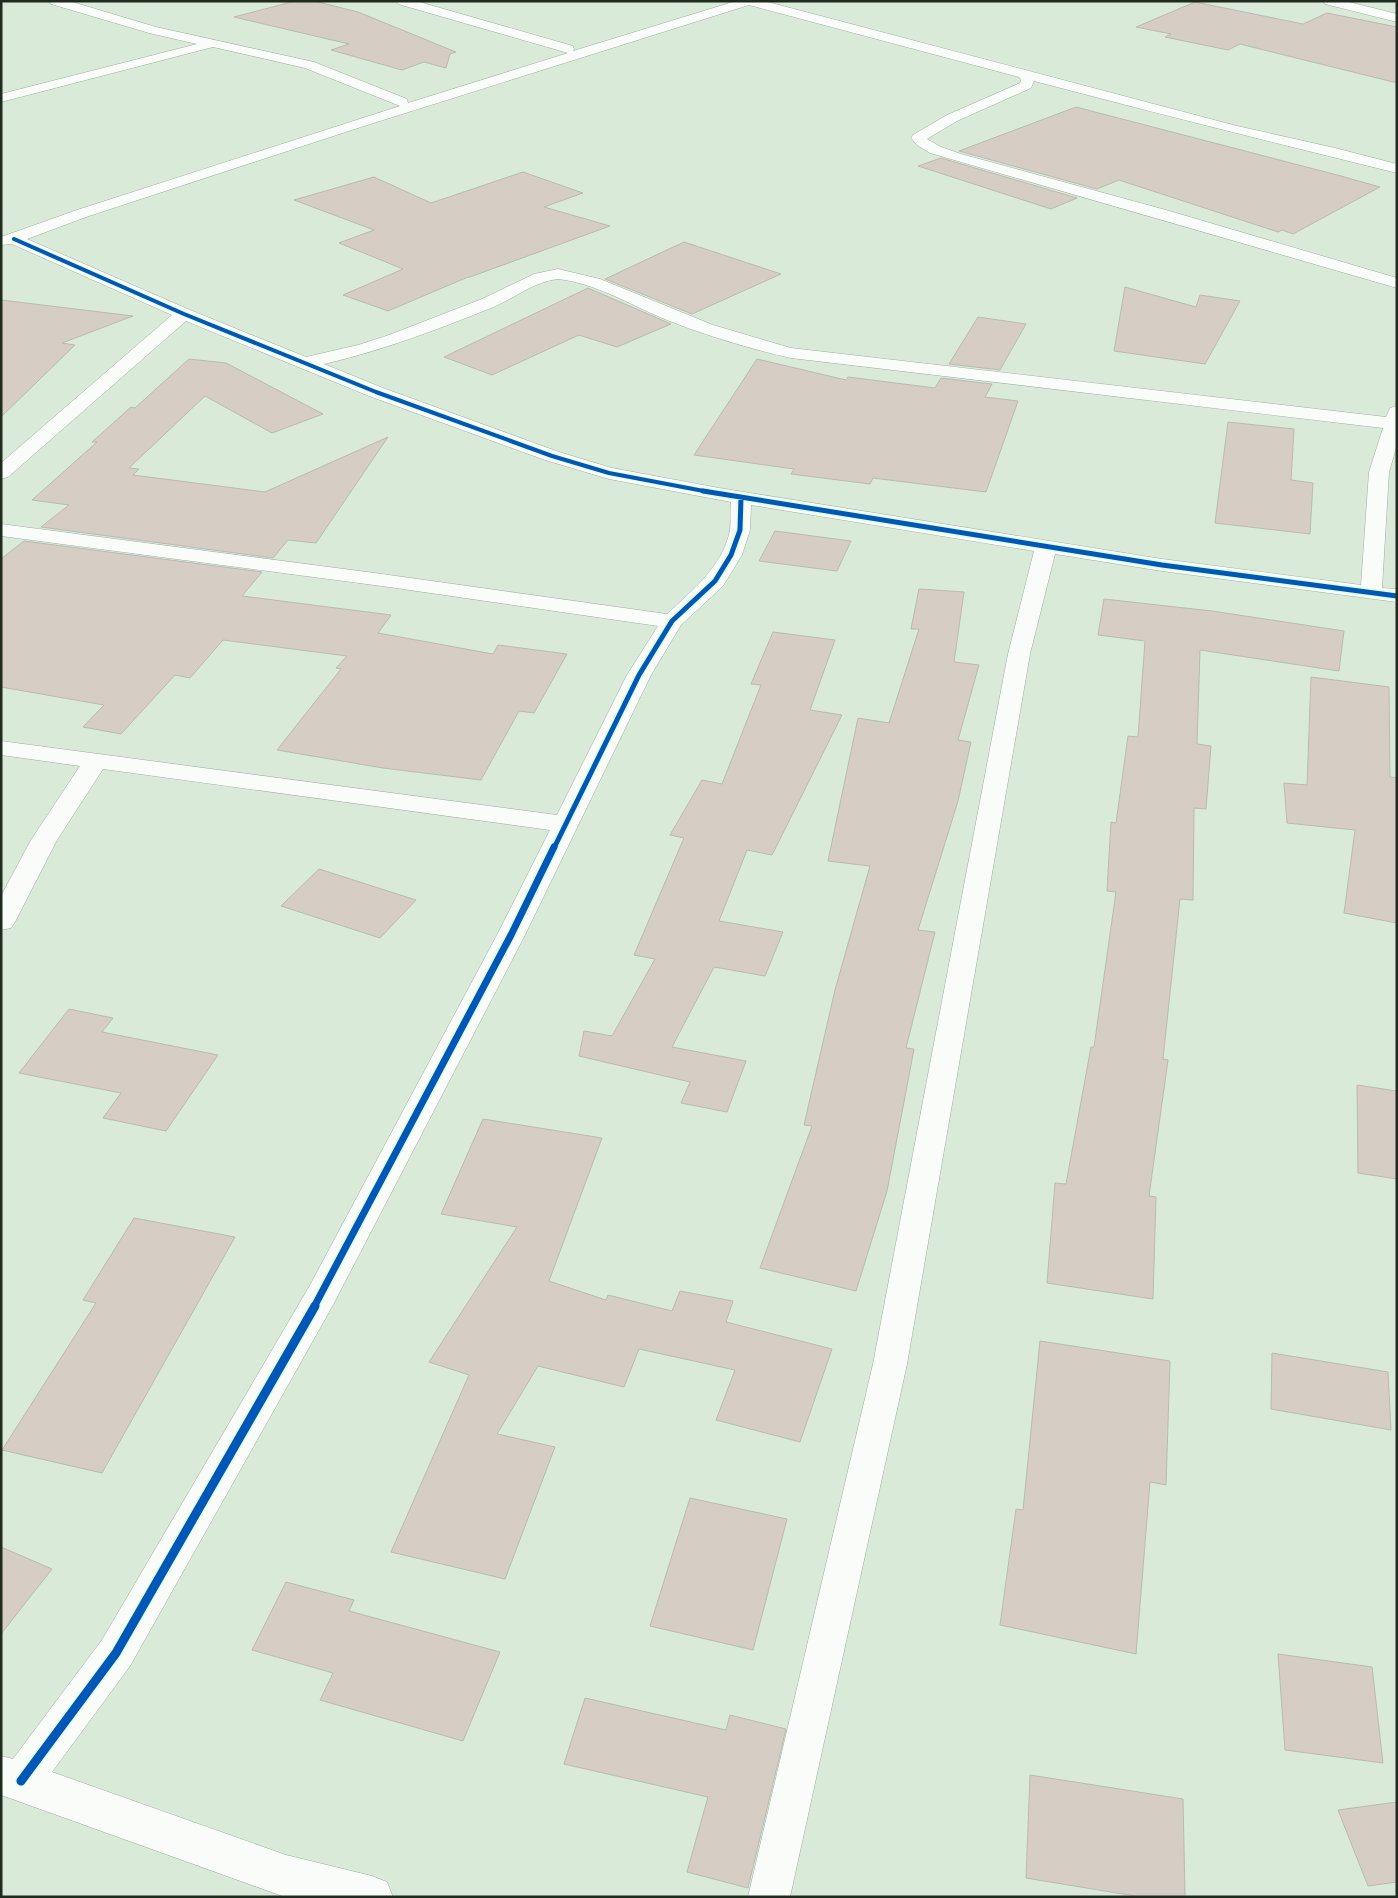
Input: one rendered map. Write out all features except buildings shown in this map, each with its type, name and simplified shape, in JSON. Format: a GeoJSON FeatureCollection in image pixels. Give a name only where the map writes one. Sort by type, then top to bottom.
{"type":"FeatureCollection","features":[{"type":"Feature","properties":{"kind":"street"},"geometry":{"type":"LineString","coordinates":[[55,1],[152,30],[309,65],[402,102]]}},
{"type":"Feature","properties":{"kind":"street"},"geometry":{"type":"LineString","coordinates":[[402,1],[568,49]]}},
{"type":"Feature","properties":{"kind":"street"},"geometry":{"type":"LineString","coordinates":[[5,236],[140,182],[402,102],[719,1]]}},
{"type":"Feature","properties":{"kind":"street"},"geometry":{"type":"LineString","coordinates":[[5,236],[749,1],[1235,130],[1335,152],[1397,169]]}},
{"type":"Feature","properties":{"kind":"street"},"geometry":{"type":"LineString","coordinates":[[1329,1],[1397,18]]}},
{"type":"Feature","properties":{"kind":"street"},"geometry":{"type":"LineString","coordinates":[[1,98],[212,44]]}},
{"type":"Feature","properties":{"kind":"street"},"geometry":{"type":"LineString","coordinates":[[1023,73],[1028,80],[1026,85],[952,118],[918,138],[932,148],[956,157],[1160,213],[1397,283]]}},
{"type":"Feature","properties":{"kind":"street"},"geometry":{"type":"LineString","coordinates":[[5,236],[184,314],[376,392],[552,456],[657,484],[1172,566],[1397,596]]}},
{"type":"Feature","properties":{"kind":"street"},"geometry":{"type":"LineString","coordinates":[[305,363],[364,348],[420,329],[495,300],[541,277],[556,274],[584,278],[665,313],[746,342],[791,352],[1395,418],[1379,472],[1371,593]]}},
{"type":"Feature","properties":{"kind":"street"},"geometry":{"type":"LineString","coordinates":[[1,473],[184,314]]}},
{"type":"Feature","properties":{"kind":"street"},"geometry":{"type":"LineString","coordinates":[[372,1897],[286,1876],[11,1778],[116,1653],[321,1296],[512,935],[639,676],[672,621],[715,581],[731,555],[740,530],[741,498]]}},
{"type":"Feature","properties":{"kind":"street"},"geometry":{"type":"LineString","coordinates":[[1,530],[382,580],[672,621]]}},
{"type":"Feature","properties":{"kind":"street"},"geometry":{"type":"LineString","coordinates":[[769,1897],[890,1364],[1019,654],[1046,546]]}},
{"type":"Feature","properties":{"kind":"street"},"geometry":{"type":"LineString","coordinates":[[1,748],[566,824]]}},
{"type":"Feature","properties":{"kind":"street"},"geometry":{"type":"LineString","coordinates":[[1,922],[44,840],[96,761]]}},
{"type":"Feature","properties":{"kind":"cycle path"},"geometry":{"type":"LineString","coordinates":[[14,239],[184,314],[376,392],[552,456],[609,473],[719,494],[1162,565],[1397,596]]}},
{"type":"Feature","properties":{"kind":"cycle path"},"geometry":{"type":"LineString","coordinates":[[21,1781],[116,1653],[321,1296],[511,935],[639,675],[672,621],[715,581],[731,555],[740,530],[741,498]]}}]}
